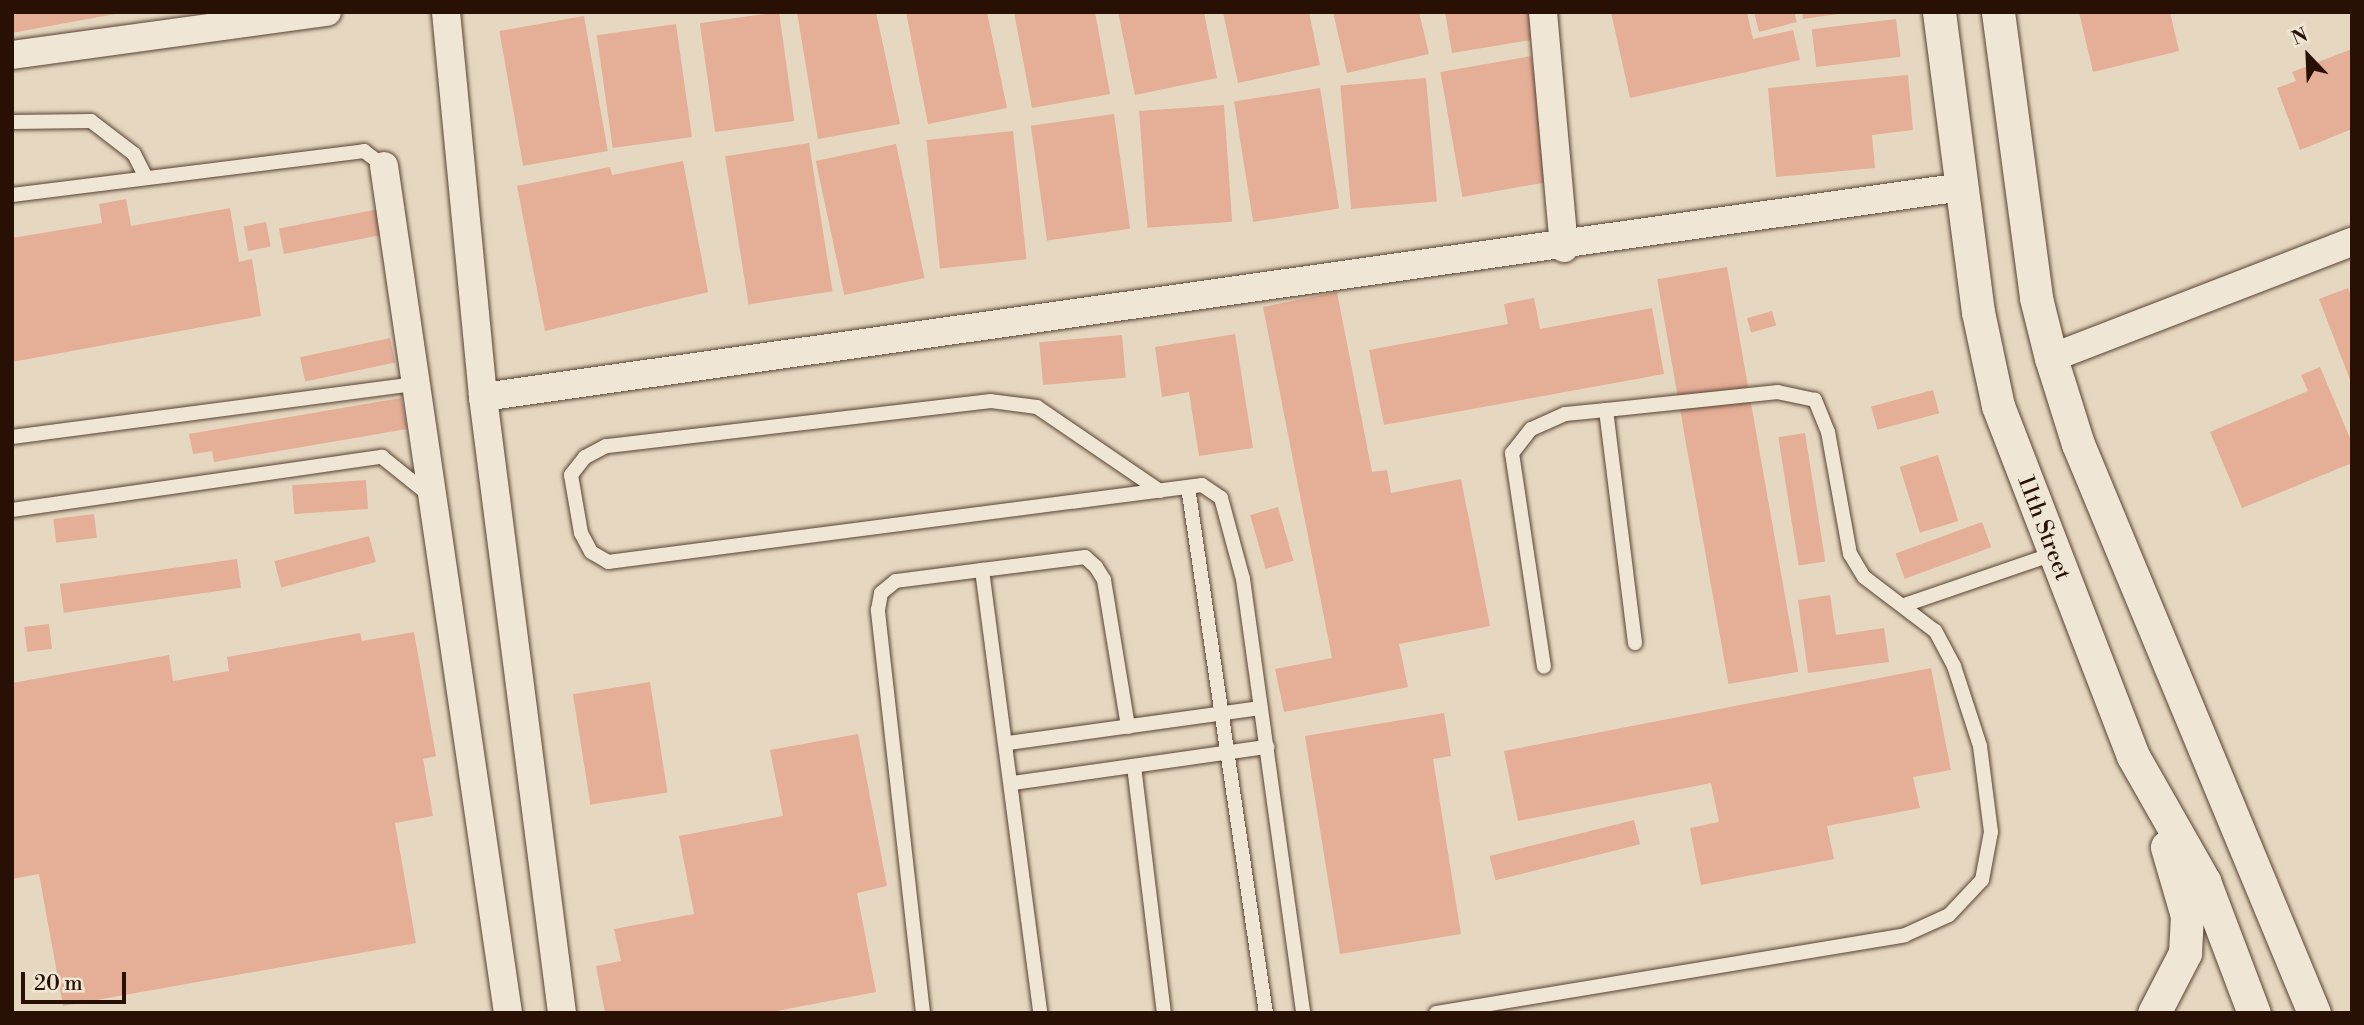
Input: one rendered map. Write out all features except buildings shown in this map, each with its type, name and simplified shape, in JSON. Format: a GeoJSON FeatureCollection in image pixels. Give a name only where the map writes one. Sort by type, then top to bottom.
{"type":"FeatureCollection","features":[{"type":"Feature","properties":{"kind":"street"},"geometry":{"type":"LineString","coordinates":[[12,55],[257,16],[327,12]]}},
{"type":"Feature","properties":{"kind":"street"},"geometry":{"type":"LineString","coordinates":[[446,12],[482,397],[562,1013]]}},
{"type":"Feature","properties":{"kind":"street"},"geometry":{"type":"LineString","coordinates":[[1543,12],[1564,248]]}},
{"type":"Feature","properties":{"kind":"street","name":"11th Street"},"geometry":{"type":"LineString","coordinates":[[1939,12],[1985,360],[2053,555],[2133,756],[2204,881],[2254,1013]]}},
{"type":"Feature","properties":{"kind":"street"},"geometry":{"type":"LineString","coordinates":[[1998,12],[2036,298],[2051,358],[2078,444],[2314,1013]]}},
{"type":"Feature","properties":{"kind":"street"},"geometry":{"type":"LineString","coordinates":[[384,166],[428,494],[508,1013]]}},
{"type":"Feature","properties":{"kind":"street"},"geometry":{"type":"LineString","coordinates":[[482,397],[1564,248],[1962,187]]}},
{"type":"Feature","properties":{"kind":"street"},"geometry":{"type":"LineString","coordinates":[[2051,358],[2352,242]]}},
{"type":"Feature","properties":{"kind":"street"},"geometry":{"type":"LineString","coordinates":[[2133,756],[2188,916],[2185,953],[2154,1013]]}},
{"type":"Feature","properties":{"kind":"lane"},"geometry":{"type":"LineString","coordinates":[[12,122],[91,121],[134,154],[146,178]]}},
{"type":"Feature","properties":{"kind":"lane"},"geometry":{"type":"LineString","coordinates":[[12,195],[364,151],[384,166]]}},
{"type":"Feature","properties":{"kind":"lane"},"geometry":{"type":"LineString","coordinates":[[12,437],[412,384]]}},
{"type":"Feature","properties":{"kind":"lane"},"geometry":{"type":"LineString","coordinates":[[1436,1013],[1905,935],[1949,915],[1982,880],[1989,844],[1980,746],[1954,666],[1935,631],[1907,604],[1864,577],[1850,554],[1828,432],[1815,400],[1778,392],[1565,414],[1531,429],[1512,453],[1544,667]]}},
{"type":"Feature","properties":{"kind":"lane"},"geometry":{"type":"LineString","coordinates":[[1160,491],[1037,407],[991,401],[606,446],[585,457],[571,475],[581,533],[591,552],[608,562],[1160,491],[1202,485],[1228,506],[1267,747],[1303,1013]]}},
{"type":"Feature","properties":{"kind":"lane"},"geometry":{"type":"LineString","coordinates":[[1606,410],[1635,643]]}},
{"type":"Feature","properties":{"kind":"lane"},"geometry":{"type":"LineString","coordinates":[[12,510],[382,457],[428,494]]}},
{"type":"Feature","properties":{"kind":"lane"},"geometry":{"type":"LineString","coordinates":[[1188,487],[1266,1013]]}},
{"type":"Feature","properties":{"kind":"lane"},"geometry":{"type":"LineString","coordinates":[[1907,604],[2053,555]]}},
{"type":"Feature","properties":{"kind":"lane"},"geometry":{"type":"LineString","coordinates":[[923,1013],[878,610],[881,593],[896,581],[1085,557],[1096,567],[1104,580],[1128,727]]}},
{"type":"Feature","properties":{"kind":"lane"},"geometry":{"type":"LineString","coordinates":[[982,570],[1008,743],[1040,1013]]}},
{"type":"Feature","properties":{"kind":"lane"},"geometry":{"type":"LineString","coordinates":[[1008,743],[1261,708]]}},
{"type":"Feature","properties":{"kind":"lane"},"geometry":{"type":"LineString","coordinates":[[1013,783],[1267,747]]}},
{"type":"Feature","properties":{"kind":"lane"},"geometry":{"type":"LineString","coordinates":[[1134,766],[1164,1013]]}}]}
